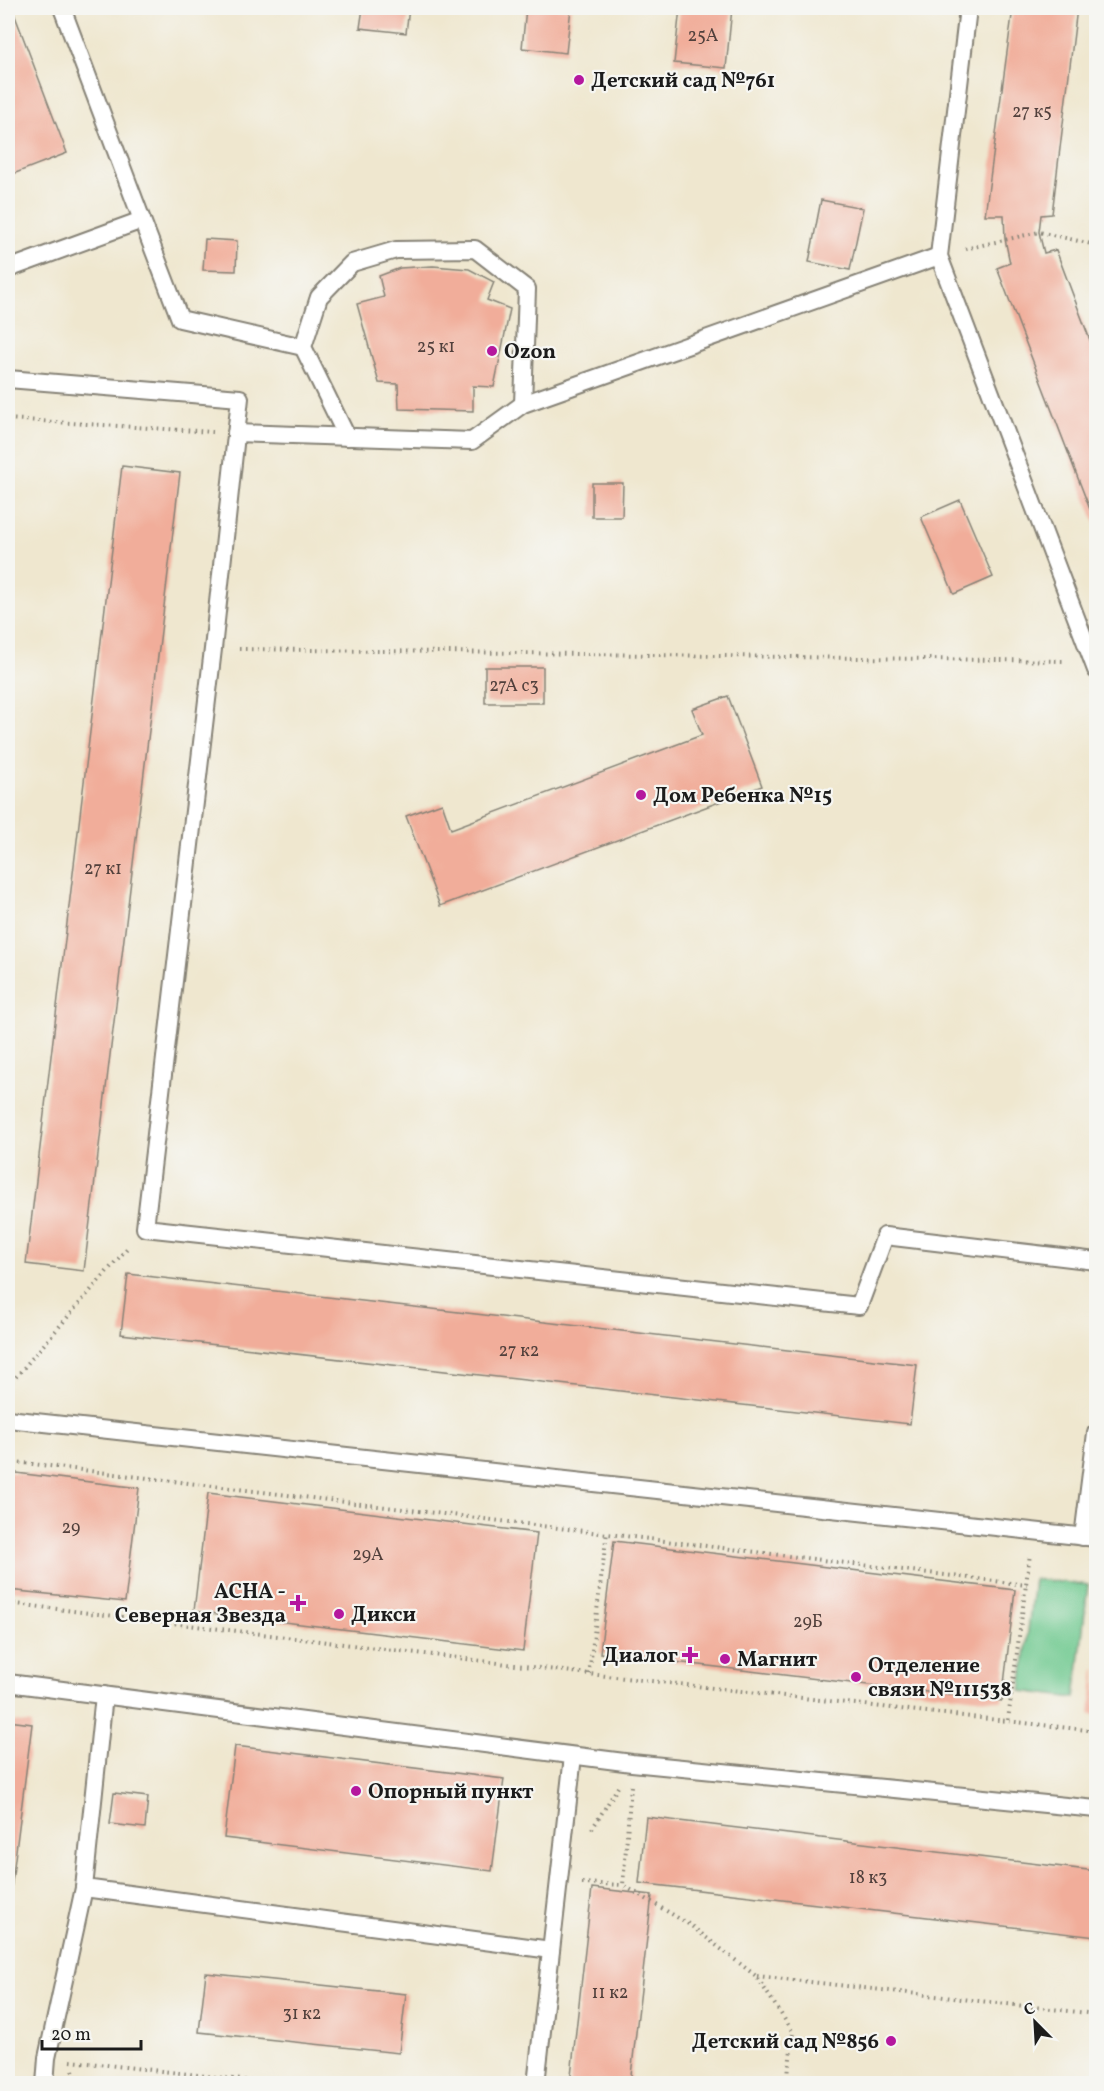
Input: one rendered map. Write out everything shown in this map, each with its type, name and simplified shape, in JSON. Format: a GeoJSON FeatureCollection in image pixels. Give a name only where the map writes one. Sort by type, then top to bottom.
{"type":"FeatureCollection","features":[{"type":"Feature","properties":{"kind":"lane"},"geometry":{"type":"LineString","coordinates":[[62,8],[180,319],[303,347]]}},
{"type":"Feature","properties":{"kind":"lane"},"geometry":{"type":"LineString","coordinates":[[968,8],[939,256],[1095,665]]}},
{"type":"Feature","properties":{"kind":"lane"},"geometry":{"type":"LineString","coordinates":[[8,269],[142,220]]}},
{"type":"Feature","properties":{"kind":"lane"},"geometry":{"type":"LineString","coordinates":[[347,437],[303,347],[319,297],[352,263],[396,250],[475,249],[526,289],[523,404]]}},
{"type":"Feature","properties":{"kind":"lane"},"geometry":{"type":"LineString","coordinates":[[236,433],[472,441],[523,404],[939,256]]}},
{"type":"Feature","properties":{"kind":"lane"},"geometry":{"type":"LineString","coordinates":[[8,379],[240,398],[145,1228],[859,1306],[885,1236],[1096,1261]]}},
{"type":"Feature","properties":{"kind":"lane"},"geometry":{"type":"LineString","coordinates":[[8,1419],[1090,1537],[1096,1433]]}},
{"type":"Feature","properties":{"kind":"lane"},"geometry":{"type":"LineString","coordinates":[[8,1683],[632,1763],[1096,1809]]}},
{"type":"Feature","properties":{"kind":"lane"},"geometry":{"type":"LineString","coordinates":[[45,2084],[47,2058],[84,1888],[104,1695]]}},
{"type":"Feature","properties":{"kind":"lane"},"geometry":{"type":"LineString","coordinates":[[536,2084],[573,1756]]}},
{"type":"Feature","properties":{"kind":"lane"},"geometry":{"type":"LineString","coordinates":[[84,1888],[551,1950]]}},
{"type":"Feature","properties":{"kind":"path"},"geometry":{"type":"LineString","coordinates":[[939,256],[1039,232],[1096,245]]}},
{"type":"Feature","properties":{"kind":"path"},"geometry":{"type":"LineString","coordinates":[[8,419],[236,433]]}},
{"type":"Feature","properties":{"kind":"path"},"geometry":{"type":"LineString","coordinates":[[213,649],[1095,665]]}},
{"type":"Feature","properties":{"kind":"path"},"geometry":{"type":"LineString","coordinates":[[8,1386],[145,1228]]}},
{"type":"Feature","properties":{"kind":"path"},"geometry":{"type":"LineString","coordinates":[[8,1461],[1026,1584]]}},
{"type":"Feature","properties":{"kind":"path"},"geometry":{"type":"LineString","coordinates":[[589,1674],[607,1532]]}},
{"type":"Feature","properties":{"kind":"path"},"geometry":{"type":"LineString","coordinates":[[1008,1720],[1034,1532]]}},
{"type":"Feature","properties":{"kind":"path"},"geometry":{"type":"LineString","coordinates":[[8,1604],[589,1674],[1096,1731]]}},
{"type":"Feature","properties":{"kind":"path"},"geometry":{"type":"LineString","coordinates":[[590,1832],[632,1763]]}},
{"type":"Feature","properties":{"kind":"path"},"geometry":{"type":"LineString","coordinates":[[623,1885],[632,1763]]}},
{"type":"Feature","properties":{"kind":"path"},"geometry":{"type":"LineString","coordinates":[[559,1882],[623,1885],[690,1925],[756,1976],[793,2032],[787,2084]]}},
{"type":"Feature","properties":{"kind":"path"},"geometry":{"type":"LineString","coordinates":[[756,1976],[1096,2014]]}},
{"type":"Feature","properties":{"kind":"path"},"geometry":{"type":"LineString","coordinates":[[47,2058],[279,2084]]}},
{"type":"Feature","properties":{"kind":"green space"},"geometry":{"type":"Polygon","coordinates":[[[1034,1579],[1088,1585],[1075,1698],[1021,1691],[1034,1579]]]}},
{"type":"Feature","properties":{"kind":"building"},"geometry":{"type":"Polygon","coordinates":[[[8,8],[12,8],[67,153],[8,176],[8,8]]]}},
{"type":"Feature","properties":{"kind":"building"},"geometry":{"type":"Polygon","coordinates":[[[363,8],[409,8],[406,33],[360,28],[363,8]]]}},
{"type":"Feature","properties":{"kind":"building"},"geometry":{"type":"Polygon","coordinates":[[[526,8],[571,8],[566,53],[522,48],[526,8]]]}},
{"type":"Feature","properties":{"kind":"building"},"geometry":{"type":"Polygon","coordinates":[[[680,8],[732,8],[726,68],[674,63],[680,8]]]}},
{"type":"Feature","properties":{"kind":"building"},"geometry":{"type":"Polygon","coordinates":[[[1013,8],[1077,8],[1052,214],[1041,215],[1039,232],[1044,253],[1056,250],[1096,356],[1096,525],[997,268],[1010,263],[1005,239],[1004,215],[985,215],[1013,8]]]}},
{"type":"Feature","properties":{"kind":"building"},"geometry":{"type":"Polygon","coordinates":[[[821,200],[863,208],[850,270],[809,262],[821,200]]]}},
{"type":"Feature","properties":{"kind":"building"},"geometry":{"type":"Polygon","coordinates":[[[205,239],[237,241],[236,271],[203,270],[205,239]]]}},
{"type":"Feature","properties":{"kind":"building"},"geometry":{"type":"Polygon","coordinates":[[[433,266],[469,269],[494,282],[487,300],[510,309],[494,387],[473,386],[473,411],[399,409],[398,384],[379,383],[357,304],[384,297],[379,276],[400,268],[433,266]]]}},
{"type":"Feature","properties":{"kind":"building"},"geometry":{"type":"Polygon","coordinates":[[[122,466],[180,473],[84,1271],[26,1264],[122,466]]]}},
{"type":"Feature","properties":{"kind":"building"},"geometry":{"type":"Polygon","coordinates":[[[592,483],[623,483],[622,517],[592,517],[592,483]]]}},
{"type":"Feature","properties":{"kind":"building"},"geometry":{"type":"Polygon","coordinates":[[[960,500],[993,577],[954,594],[921,517],[960,500]]]}},
{"type":"Feature","properties":{"kind":"building"},"geometry":{"type":"Polygon","coordinates":[[[485,667],[543,667],[543,703],[485,703],[485,667]]]}},
{"type":"Feature","properties":{"kind":"building","name":"Дом Ребенка №15"},"geometry":{"type":"Polygon","coordinates":[[[728,696],[762,786],[440,906],[406,816],[442,803],[451,829],[702,735],[692,709],[728,696]]]}},
{"type":"Feature","properties":{"kind":"building"},"geometry":{"type":"Polygon","coordinates":[[[128,1274],[917,1365],[910,1424],[121,1334],[128,1274]]]}},
{"type":"Feature","properties":{"kind":"building"},"geometry":{"type":"Polygon","coordinates":[[[8,1472],[139,1488],[125,1602],[8,1590],[8,1472]]]}},
{"type":"Feature","properties":{"kind":"building"},"geometry":{"type":"Polygon","coordinates":[[[208,1493],[537,1533],[523,1651],[194,1611],[208,1493]]]}},
{"type":"Feature","properties":{"kind":"building"},"geometry":{"type":"Polygon","coordinates":[[[614,1541],[1015,1590],[1002,1701],[600,1653],[614,1541]]]}},
{"type":"Feature","properties":{"kind":"building"},"geometry":{"type":"Polygon","coordinates":[[[1096,1667],[1096,1715],[1090,1714],[1096,1667]]]}},
{"type":"Feature","properties":{"kind":"building"},"geometry":{"type":"Polygon","coordinates":[[[8,1721],[32,1724],[9,1906],[8,1906],[8,1721]]]}},
{"type":"Feature","properties":{"kind":"building"},"geometry":{"type":"Polygon","coordinates":[[[235,1746],[504,1779],[492,1871],[224,1838],[235,1746]]]}},
{"type":"Feature","properties":{"kind":"building"},"geometry":{"type":"Polygon","coordinates":[[[114,1793],[148,1797],[145,1828],[110,1824],[114,1793]]]}},
{"type":"Feature","properties":{"kind":"building"},"geometry":{"type":"Polygon","coordinates":[[[646,1817],[1096,1871],[1096,1937],[639,1883],[646,1817]]]}},
{"type":"Feature","properties":{"kind":"building"},"geometry":{"type":"Polygon","coordinates":[[[592,1888],[652,1895],[630,2084],[570,2084],[592,1888]]]}},
{"type":"Feature","properties":{"kind":"building"},"geometry":{"type":"Polygon","coordinates":[[[206,1973],[406,1994],[399,2053],[199,2032],[206,1973]]]}},
{"type":"Feature","properties":{"kind":"place","name":"Детский сад №761"},"geometry":{"type":"Point","coordinates":[579,80]}},
{"type":"Feature","properties":{"kind":"place","name":"Ozon"},"geometry":{"type":"Point","coordinates":[492,351]}},
{"type":"Feature","properties":{"kind":"place","name":"Дом Ребенка №15"},"geometry":{"type":"Point","coordinates":[641,795]}},
{"type":"Feature","properties":{"kind":"place","name":"АСНА - Северная Звезда"},"geometry":{"type":"Point","coordinates":[298,1603]}},
{"type":"Feature","properties":{"kind":"place","name":"Дикси"},"geometry":{"type":"Point","coordinates":[339,1614]}},
{"type":"Feature","properties":{"kind":"place","name":"Диалог"},"geometry":{"type":"Point","coordinates":[690,1655]}},
{"type":"Feature","properties":{"kind":"place","name":"Магнит"},"geometry":{"type":"Point","coordinates":[725,1659]}},
{"type":"Feature","properties":{"kind":"place","name":"Отделение связи №111538"},"geometry":{"type":"Point","coordinates":[856,1677]}},
{"type":"Feature","properties":{"kind":"place","name":"Опорный пункт"},"geometry":{"type":"Point","coordinates":[356,1791]}},
{"type":"Feature","properties":{"kind":"place","name":"Детский сад №856"},"geometry":{"type":"Point","coordinates":[891,2041]}}]}
